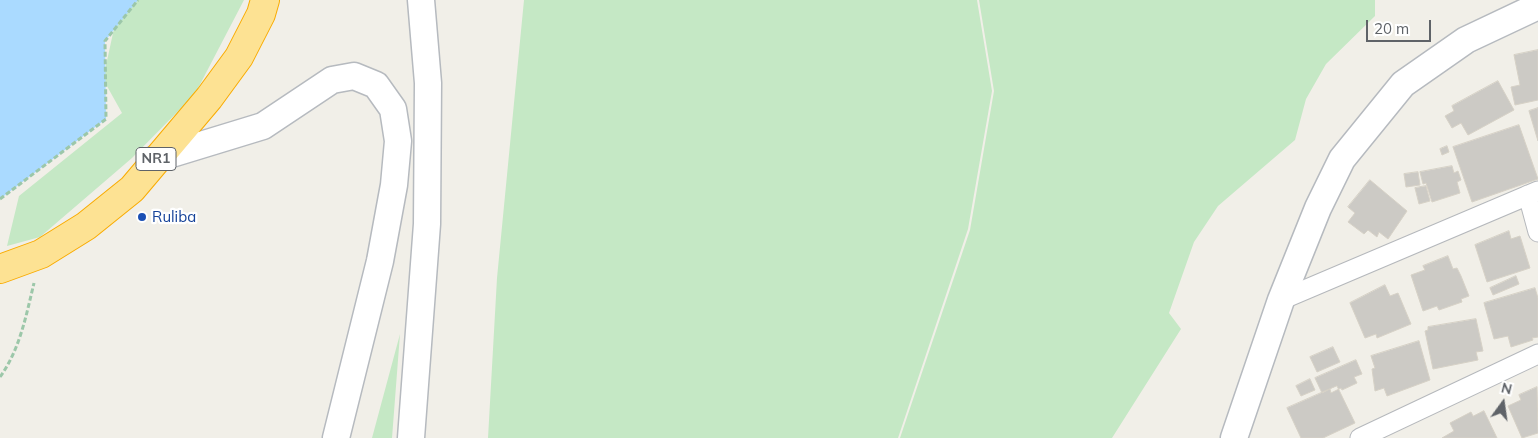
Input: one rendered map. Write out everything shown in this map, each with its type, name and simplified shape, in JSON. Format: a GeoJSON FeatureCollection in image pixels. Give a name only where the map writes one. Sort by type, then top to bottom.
{"type":"FeatureCollection","features":[{"type":"Feature","properties":{"kind":"highway","name":"NR1"},"geometry":{"type":"LineString","coordinates":[[0,269],[42,254],[86,226],[132,189],[155,159],[209,98],[239,57],[261,14],[265,0]]}},
{"type":"Feature","properties":{"kind":"main road"},"geometry":{"type":"LineString","coordinates":[[411,438],[427,224],[428,83],[421,0]]}},
{"type":"Feature","properties":{"kind":"main road"},"geometry":{"type":"LineString","coordinates":[[1234,438],[1281,300],[1318,208],[1342,159],[1404,84],[1466,40],[1538,6]]}},
{"type":"Feature","properties":{"kind":"main road"},"geometry":{"type":"LineString","coordinates":[[155,159],[263,126],[332,80],[354,76],[376,85],[393,109],[398,141],[394,185],[380,261],[336,438]]}},
{"type":"Feature","properties":{"kind":"street"},"geometry":{"type":"LineString","coordinates":[[1281,300],[1533,193],[1538,232]]}},
{"type":"Feature","properties":{"kind":"street"},"geometry":{"type":"LineString","coordinates":[[1360,438],[1538,354]]}},
{"type":"Feature","properties":{"kind":"path"},"geometry":{"type":"LineString","coordinates":[[0,199],[106,119],[105,41],[138,0]]}},
{"type":"Feature","properties":{"kind":"path"},"geometry":{"type":"LineString","coordinates":[[0,377],[12,361],[22,335],[42,254]]}},
{"type":"Feature","properties":{"kind":"green space"},"geometry":{"type":"Polygon","coordinates":[[[133,0],[244,0],[195,94],[132,158],[40,237],[7,246],[19,196],[122,113],[103,79],[115,24],[133,0]]]}},
{"type":"Feature","properties":{"kind":"green space"},"geometry":{"type":"Polygon","coordinates":[[[524,0],[977,0],[992,91],[968,229],[898,438],[488,438],[497,278],[524,0]]]}},
{"type":"Feature","properties":{"kind":"green space"},"geometry":{"type":"Polygon","coordinates":[[[979,0],[1375,0],[1375,16],[1326,64],[1306,99],[1295,140],[1218,206],[1194,242],[1169,313],[1181,329],[1112,438],[900,438],[970,230],[994,91],[979,0]]]}},
{"type":"Feature","properties":{"kind":"green space"},"geometry":{"type":"Polygon","coordinates":[[[400,334],[392,438],[372,438],[400,334]]]}},
{"type":"Feature","properties":{"kind":"water"},"geometry":{"type":"Polygon","coordinates":[[[0,0],[138,0],[105,41],[106,119],[0,199],[0,0]]]}},
{"type":"Feature","properties":{"kind":"building"},"geometry":{"type":"Polygon","coordinates":[[[1538,50],[1538,100],[1515,105],[1511,87],[1520,85],[1514,55],[1538,50]]]}},
{"type":"Feature","properties":{"kind":"building"},"geometry":{"type":"Polygon","coordinates":[[[1498,81],[1514,110],[1468,135],[1461,123],[1452,128],[1445,116],[1454,111],[1452,106],[1498,81]]]}},
{"type":"Feature","properties":{"kind":"building"},"geometry":{"type":"Polygon","coordinates":[[[1538,108],[1538,141],[1529,111],[1538,108]]]}},
{"type":"Feature","properties":{"kind":"building"},"geometry":{"type":"Polygon","coordinates":[[[1519,125],[1538,179],[1472,202],[1453,147],[1519,125]]]}},
{"type":"Feature","properties":{"kind":"building"},"geometry":{"type":"Polygon","coordinates":[[[1447,146],[1449,152],[1442,155],[1440,149],[1447,146]]]}},
{"type":"Feature","properties":{"kind":"building"},"geometry":{"type":"Polygon","coordinates":[[[1452,166],[1454,173],[1458,171],[1461,180],[1457,182],[1460,193],[1432,202],[1426,183],[1423,184],[1420,172],[1452,166]]]}},
{"type":"Feature","properties":{"kind":"building"},"geometry":{"type":"Polygon","coordinates":[[[1418,172],[1420,185],[1406,187],[1404,174],[1418,172]]]}},
{"type":"Feature","properties":{"kind":"building"},"geometry":{"type":"Polygon","coordinates":[[[1370,180],[1407,211],[1388,239],[1379,232],[1377,237],[1368,230],[1364,234],[1348,222],[1355,213],[1348,207],[1370,180]]]}},
{"type":"Feature","properties":{"kind":"building"},"geometry":{"type":"Polygon","coordinates":[[[1426,186],[1430,201],[1419,204],[1415,188],[1426,186]]]}},
{"type":"Feature","properties":{"kind":"building"},"geometry":{"type":"Polygon","coordinates":[[[1509,231],[1511,239],[1520,236],[1530,268],[1487,282],[1475,245],[1509,231]]]}},
{"type":"Feature","properties":{"kind":"building"},"geometry":{"type":"Polygon","coordinates":[[[1448,256],[1453,269],[1457,268],[1469,296],[1461,299],[1462,302],[1439,310],[1437,306],[1423,311],[1411,275],[1425,270],[1423,266],[1448,256]]]}},
{"type":"Feature","properties":{"kind":"building"},"geometry":{"type":"Polygon","coordinates":[[[1516,276],[1519,284],[1493,295],[1490,288],[1516,276]]]}},
{"type":"Feature","properties":{"kind":"building"},"geometry":{"type":"Polygon","coordinates":[[[1385,285],[1390,296],[1398,293],[1411,324],[1377,338],[1376,334],[1365,338],[1350,303],[1385,285]]]}},
{"type":"Feature","properties":{"kind":"building"},"geometry":{"type":"Polygon","coordinates":[[[1535,288],[1538,298],[1538,337],[1511,347],[1508,336],[1494,339],[1484,303],[1535,288]]]}},
{"type":"Feature","properties":{"kind":"building"},"geometry":{"type":"Polygon","coordinates":[[[1476,319],[1483,351],[1476,352],[1478,360],[1433,369],[1425,331],[1428,330],[1428,327],[1476,319]]]}},
{"type":"Feature","properties":{"kind":"building"},"geometry":{"type":"Polygon","coordinates":[[[1419,341],[1430,380],[1387,396],[1384,388],[1375,391],[1372,369],[1375,368],[1371,356],[1419,341]]]}},
{"type":"Feature","properties":{"kind":"building"},"geometry":{"type":"Polygon","coordinates":[[[1333,347],[1340,362],[1317,372],[1310,357],[1333,347]]]}},
{"type":"Feature","properties":{"kind":"building"},"geometry":{"type":"Polygon","coordinates":[[[1356,360],[1362,374],[1354,377],[1357,383],[1342,390],[1341,388],[1331,393],[1330,389],[1322,393],[1315,378],[1356,360]]]}},
{"type":"Feature","properties":{"kind":"building"},"geometry":{"type":"Polygon","coordinates":[[[1310,379],[1315,390],[1301,396],[1296,386],[1310,379]]]}},
{"type":"Feature","properties":{"kind":"building"},"geometry":{"type":"Polygon","coordinates":[[[1337,386],[1355,423],[1323,438],[1301,438],[1287,408],[1337,386]]]}},
{"type":"Feature","properties":{"kind":"building"},"geometry":{"type":"Polygon","coordinates":[[[1537,387],[1538,433],[1522,438],[1508,406],[1521,400],[1519,395],[1537,387]]]}},
{"type":"Feature","properties":{"kind":"building"},"geometry":{"type":"Polygon","coordinates":[[[1484,411],[1497,438],[1442,438],[1454,431],[1450,423],[1471,412],[1473,416],[1484,411]]]}},
{"type":"Feature","properties":{"kind":"place","name":"Ruliba"},"geometry":{"type":"Point","coordinates":[142,217]}}]}
